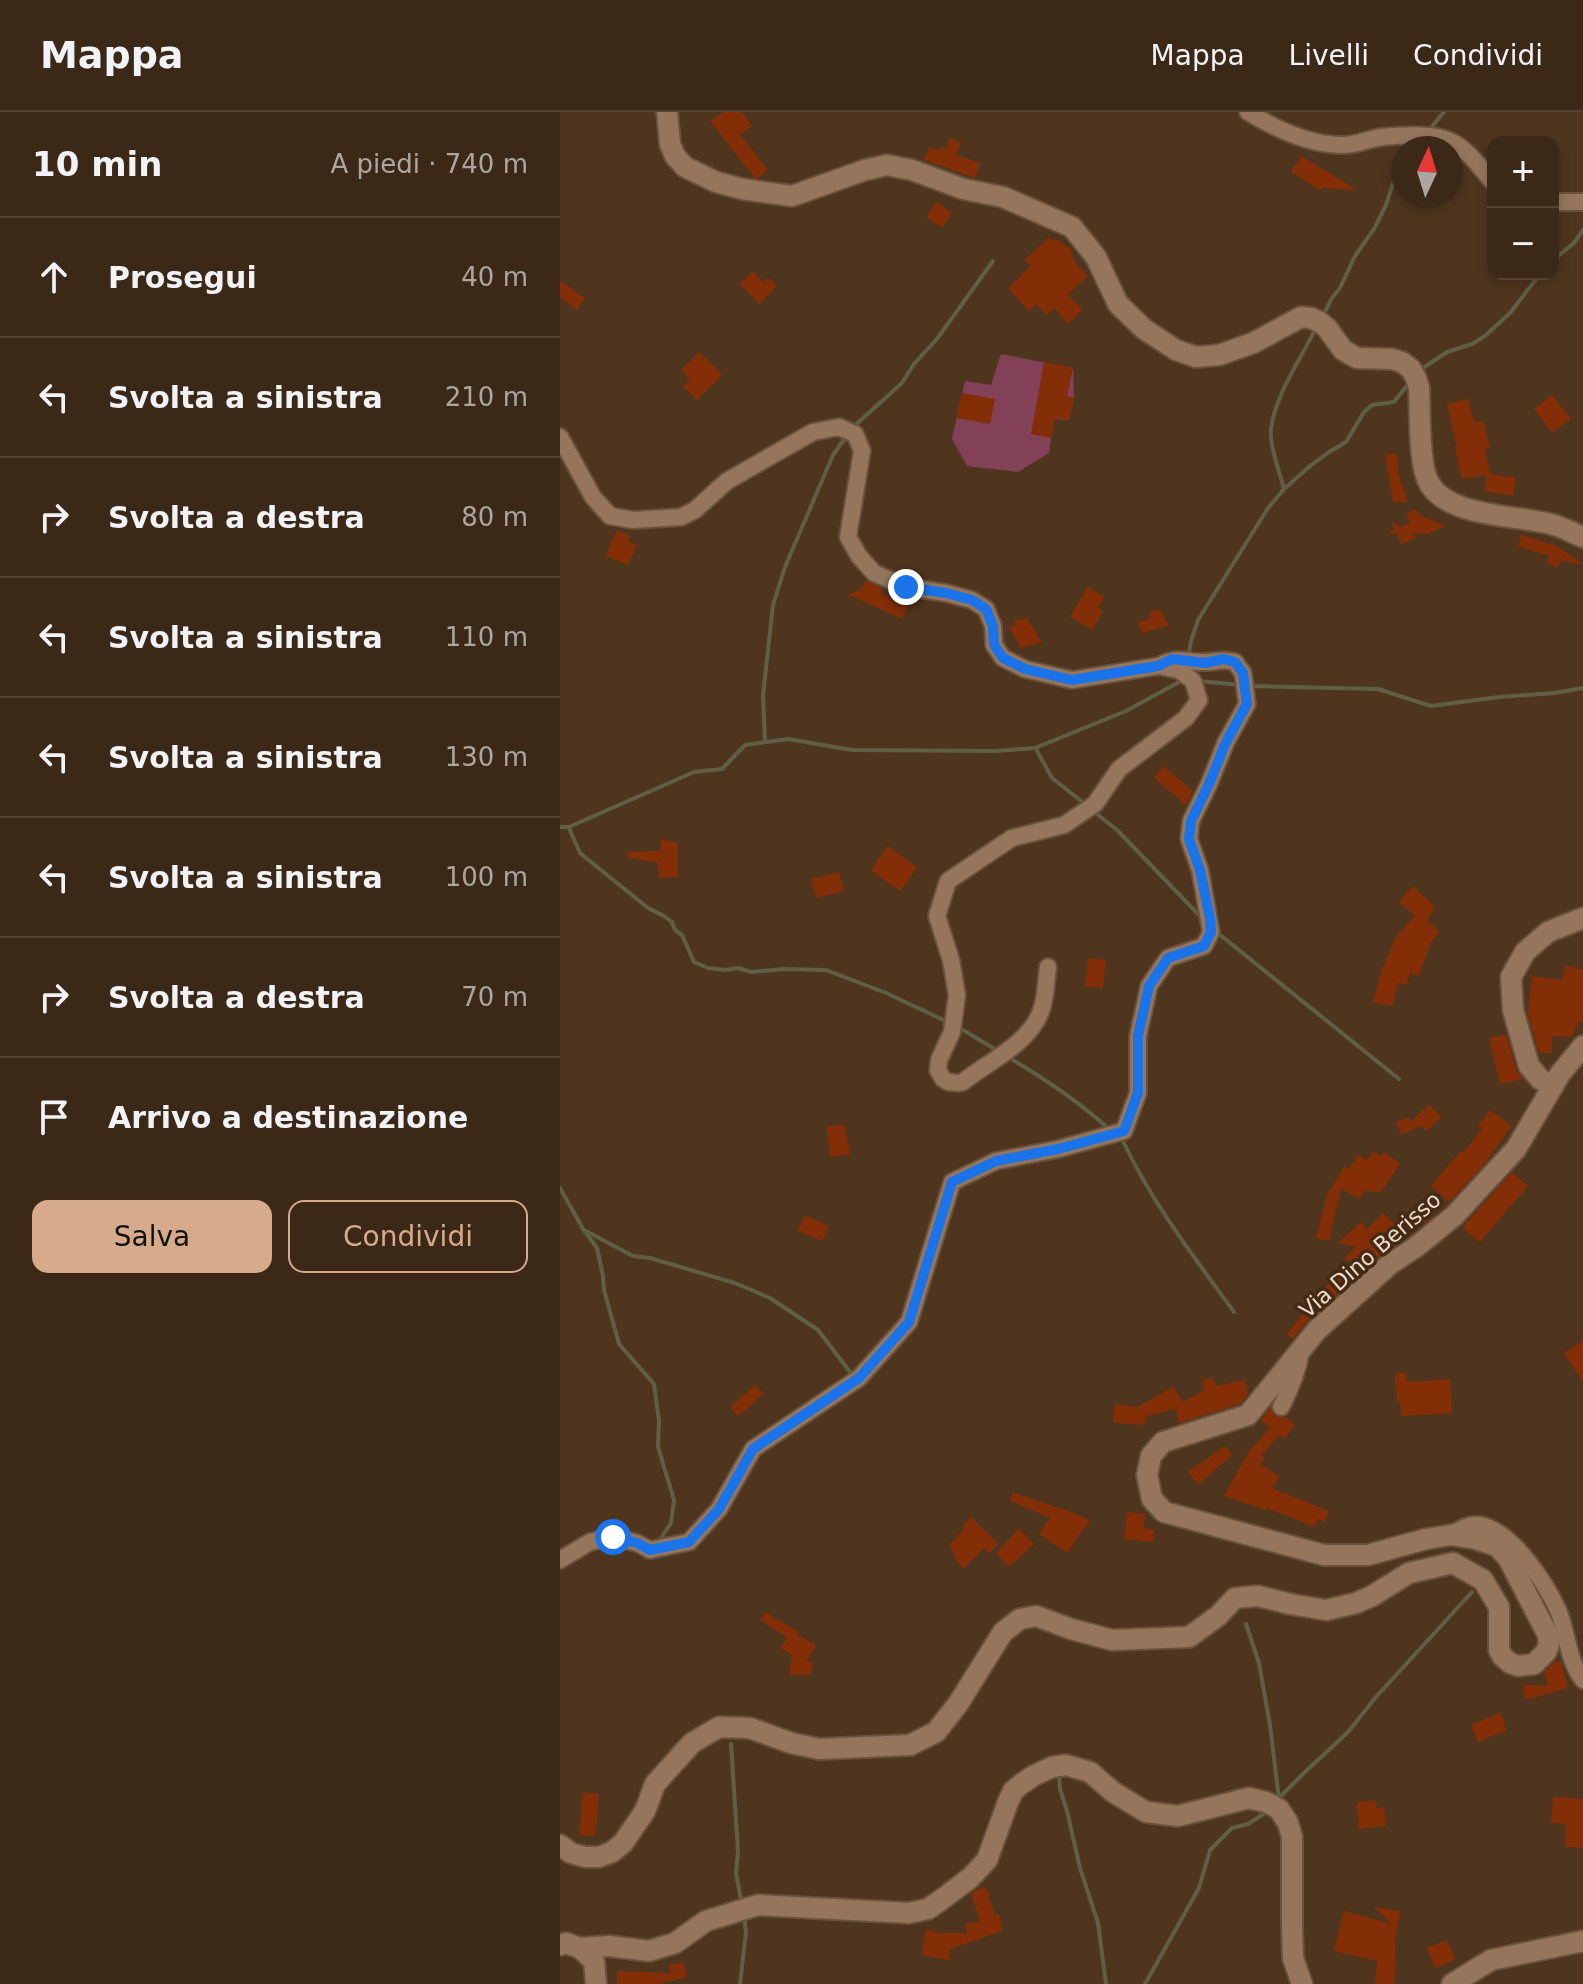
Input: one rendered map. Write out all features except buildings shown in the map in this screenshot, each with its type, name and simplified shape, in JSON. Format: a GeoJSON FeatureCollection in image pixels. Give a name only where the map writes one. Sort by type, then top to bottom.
{"type":"FeatureCollection","features":[{"type":"Feature","properties":{"kind":"street"},"geometry":{"type":"LineString","coordinates":[[667,112],[670,144],[675,156],[685,167],[716,182],[792,196],[887,165],[912,170],[963,189],[1003,197],[1072,227],[1096,257],[1118,304],[1144,329],[1176,350],[1196,357],[1219,355],[1253,343],[1301,317],[1311,318],[1327,328],[1343,350],[1357,358],[1392,359],[1411,369],[1419,388],[1426,478],[1443,498],[1473,510],[1554,525],[1583,537]]}},
{"type":"Feature","properties":{"kind":"street"},"geometry":{"type":"LineString","coordinates":[[1248,112],[1267,124],[1321,144],[1343,146],[1382,137],[1425,136],[1452,141],[1468,153],[1487,175]]}},
{"type":"Feature","properties":{"kind":"street"},"geometry":{"type":"LineString","coordinates":[[1559,202],[1583,202]]}},
{"type":"Feature","properties":{"kind":"street"},"geometry":{"type":"LineString","coordinates":[[560,437],[593,497],[610,516],[633,520],[668,519],[695,510],[727,481],[773,453],[813,432],[839,427],[855,434],[862,451],[848,537],[874,573],[906,587],[972,600],[986,609],[993,626],[994,645],[1003,658],[1025,669],[1072,680],[1158,666],[1172,659],[1205,663],[1223,659],[1235,662],[1243,673],[1247,704],[1226,742],[1191,821],[1189,839],[1200,870],[1211,932],[1204,946],[1168,958],[1149,986],[1138,1036],[1138,1093],[1124,1131],[1058,1149],[996,1161],[952,1182],[909,1322],[859,1378],[753,1449],[719,1509],[689,1542],[650,1550],[613,1537],[590,1542],[560,1560]]}},
{"type":"Feature","properties":{"kind":"street"},"geometry":{"type":"LineString","coordinates":[[1048,967],[1042,1010],[1034,1025],[1014,1045],[963,1082],[953,1084],[943,1079],[938,1065],[952,1032],[957,995],[951,960],[937,916],[948,881],[1012,838],[1064,825],[1095,804],[1119,769],[1186,718],[1199,700],[1193,681],[1179,670],[1158,666]]}},
{"type":"Feature","properties":{"kind":"street"},"geometry":{"type":"LineString","coordinates":[[1553,1086],[1540,1079],[1529,1066],[1513,1010],[1511,977],[1525,952],[1548,932],[1583,918]]}},
{"type":"Feature","properties":{"kind":"street","name":"Via Dino Berisso"},"geometry":{"type":"LineString","coordinates":[[560,1845],[571,1853],[585,1857],[599,1857],[612,1852],[623,1843],[645,1811],[655,1784],[692,1743],[719,1727],[750,1728],[791,1743],[819,1749],[910,1745],[936,1732],[958,1704],[1003,1632],[1020,1619],[1036,1616],[1112,1640],[1189,1637],[1218,1616],[1235,1598],[1258,1596],[1326,1610],[1372,1596],[1409,1573],[1453,1563],[1483,1580],[1499,1607],[1499,1650],[1503,1657],[1518,1666],[1534,1664],[1546,1652],[1548,1635],[1508,1558],[1497,1546],[1451,1535],[1368,1555],[1324,1555],[1164,1512],[1152,1499],[1147,1475],[1151,1456],[1163,1442],[1248,1415],[1317,1330],[1390,1264],[1454,1216],[1516,1149],[1560,1074],[1583,1046]]}},
{"type":"Feature","properties":{"kind":"street"},"geometry":{"type":"LineString","coordinates":[[1281,1407],[1299,1368],[1301,1350]]}},
{"type":"Feature","properties":{"kind":"street"},"geometry":{"type":"LineString","coordinates":[[1451,1535],[1478,1524],[1495,1532],[1530,1562],[1558,1610],[1570,1655],[1583,1680]]}},
{"type":"Feature","properties":{"kind":"street"},"geometry":{"type":"LineString","coordinates":[[570,1947],[609,1946],[649,1951],[675,1943],[706,1921],[758,1905],[909,1913],[928,1909],[970,1878],[987,1860],[1013,1791],[1033,1776],[1052,1767],[1066,1765],[1090,1772],[1113,1792],[1146,1812],[1178,1816],[1249,1798],[1279,1809],[1292,1837],[1293,1958],[1302,1984]]}},
{"type":"Feature","properties":{"kind":"street"},"geometry":{"type":"LineString","coordinates":[[1452,1984],[1491,1960],[1583,1941]]}},
{"type":"Feature","properties":{"kind":"street"},"geometry":{"type":"LineString","coordinates":[[570,1947],[594,1961],[596,1984]]}},
{"type":"Feature","properties":{"kind":"shaded area"},"geometry":{"type":"Polygon","coordinates":[[[1001,354],[1073,368],[1074,398],[1069,420],[1054,419],[1049,453],[1018,472],[967,466],[952,439],[965,381],[991,385],[1001,354]]]}},
{"type":"Feature","properties":{"kind":"waterway"},"geometry":{"type":"LineString","coordinates":[[1428,131],[1444,112]]}},
{"type":"Feature","properties":{"kind":"waterway"},"geometry":{"type":"LineString","coordinates":[[1323,315],[1355,256],[1374,229],[1391,189]]}},
{"type":"Feature","properties":{"kind":"waterway"},"geometry":{"type":"LineString","coordinates":[[1559,255],[1574,243],[1583,230]]}},
{"type":"Feature","properties":{"kind":"waterway"},"geometry":{"type":"LineString","coordinates":[[853,427],[902,383],[993,261]]}},
{"type":"Feature","properties":{"kind":"waterway"},"geometry":{"type":"LineString","coordinates":[[1420,370],[1447,352],[1485,336],[1510,313],[1535,280]]}},
{"type":"Feature","properties":{"kind":"waterway"},"geometry":{"type":"LineString","coordinates":[[1284,489],[1273,451],[1271,428],[1284,388],[1317,326]]}},
{"type":"Feature","properties":{"kind":"waterway"},"geometry":{"type":"LineString","coordinates":[[1188,658],[1198,620],[1268,508],[1310,466],[1346,442],[1364,412],[1372,405],[1394,402],[1409,383]]}},
{"type":"Feature","properties":{"kind":"waterway"},"geometry":{"type":"LineString","coordinates":[[765,742],[763,695],[773,605],[785,567],[833,455],[848,434]]}},
{"type":"Feature","properties":{"kind":"waterway"},"geometry":{"type":"LineString","coordinates":[[560,827],[569,827],[694,772],[722,769],[745,745],[788,739],[852,750],[997,751],[1035,748],[1126,711],[1185,681]]}},
{"type":"Feature","properties":{"kind":"waterway"},"geometry":{"type":"LineString","coordinates":[[1198,681],[1241,685]]}},
{"type":"Feature","properties":{"kind":"waterway"},"geometry":{"type":"LineString","coordinates":[[1250,686],[1378,689],[1431,706],[1583,688]]}},
{"type":"Feature","properties":{"kind":"waterway"},"geometry":{"type":"LineString","coordinates":[[1036,749],[1052,778],[1085,804]]}},
{"type":"Feature","properties":{"kind":"waterway"},"geometry":{"type":"LineString","coordinates":[[1092,810],[1117,830],[1202,918]]}},
{"type":"Feature","properties":{"kind":"waterway"},"geometry":{"type":"LineString","coordinates":[[569,828],[580,853],[648,908],[672,922],[675,930],[682,935],[694,962],[708,968],[738,968],[751,972],[826,970],[886,993],[950,1023]]}},
{"type":"Feature","properties":{"kind":"waterway"},"geometry":{"type":"LineString","coordinates":[[1214,930],[1399,1079]]}},
{"type":"Feature","properties":{"kind":"waterway"},"geometry":{"type":"LineString","coordinates":[[958,1027],[998,1051]]}},
{"type":"Feature","properties":{"kind":"waterway"},"geometry":{"type":"LineString","coordinates":[[1006,1056],[1059,1090],[1109,1129]]}},
{"type":"Feature","properties":{"kind":"waterway"},"geometry":{"type":"LineString","coordinates":[[1119,1138],[1174,1229],[1234,1312]]}},
{"type":"Feature","properties":{"kind":"waterway"},"geometry":{"type":"LineString","coordinates":[[560,1188],[597,1248],[604,1290],[619,1344],[654,1384],[659,1421],[658,1447],[674,1500],[671,1523],[658,1543]]}},
{"type":"Feature","properties":{"kind":"waterway"},"geometry":{"type":"LineString","coordinates":[[584,1230],[633,1256],[650,1258],[735,1283],[770,1298],[818,1330],[853,1376]]}},
{"type":"Feature","properties":{"kind":"waterway"},"geometry":{"type":"LineString","coordinates":[[1276,1801],[1348,1732],[1472,1592]]}},
{"type":"Feature","properties":{"kind":"waterway"},"geometry":{"type":"LineString","coordinates":[[1246,1624],[1259,1663],[1279,1799]]}},
{"type":"Feature","properties":{"kind":"waterway"},"geometry":{"type":"LineString","coordinates":[[731,1744],[738,1851],[736,1873],[742,1905]]}},
{"type":"Feature","properties":{"kind":"waterway"},"geometry":{"type":"LineString","coordinates":[[1059,1774],[1080,1868],[1098,1923],[1106,1984]]}},
{"type":"Feature","properties":{"kind":"waterway"},"geometry":{"type":"LineString","coordinates":[[1145,1984],[1199,1888],[1210,1850],[1232,1828],[1248,1824],[1268,1811]]}},
{"type":"Feature","properties":{"kind":"waterway"},"geometry":{"type":"LineString","coordinates":[[740,1984],[746,1932],[744,1917]]}},
{"type":"Feature","properties":{"kind":"route"},"geometry":{"type":"LineString","coordinates":[[613,1537],[650,1550],[689,1542],[719,1509],[753,1449],[859,1378],[909,1322],[952,1182],[996,1161],[1058,1149],[1124,1131],[1138,1093],[1138,1036],[1149,986],[1168,958],[1204,946],[1211,932],[1200,870],[1189,839],[1191,821],[1226,742],[1247,704],[1243,673],[1235,662],[1223,659],[1205,663],[1172,659],[1158,666],[1072,680],[1025,669],[1003,658],[994,645],[993,626],[986,609],[972,600],[906,587]]}}]}
